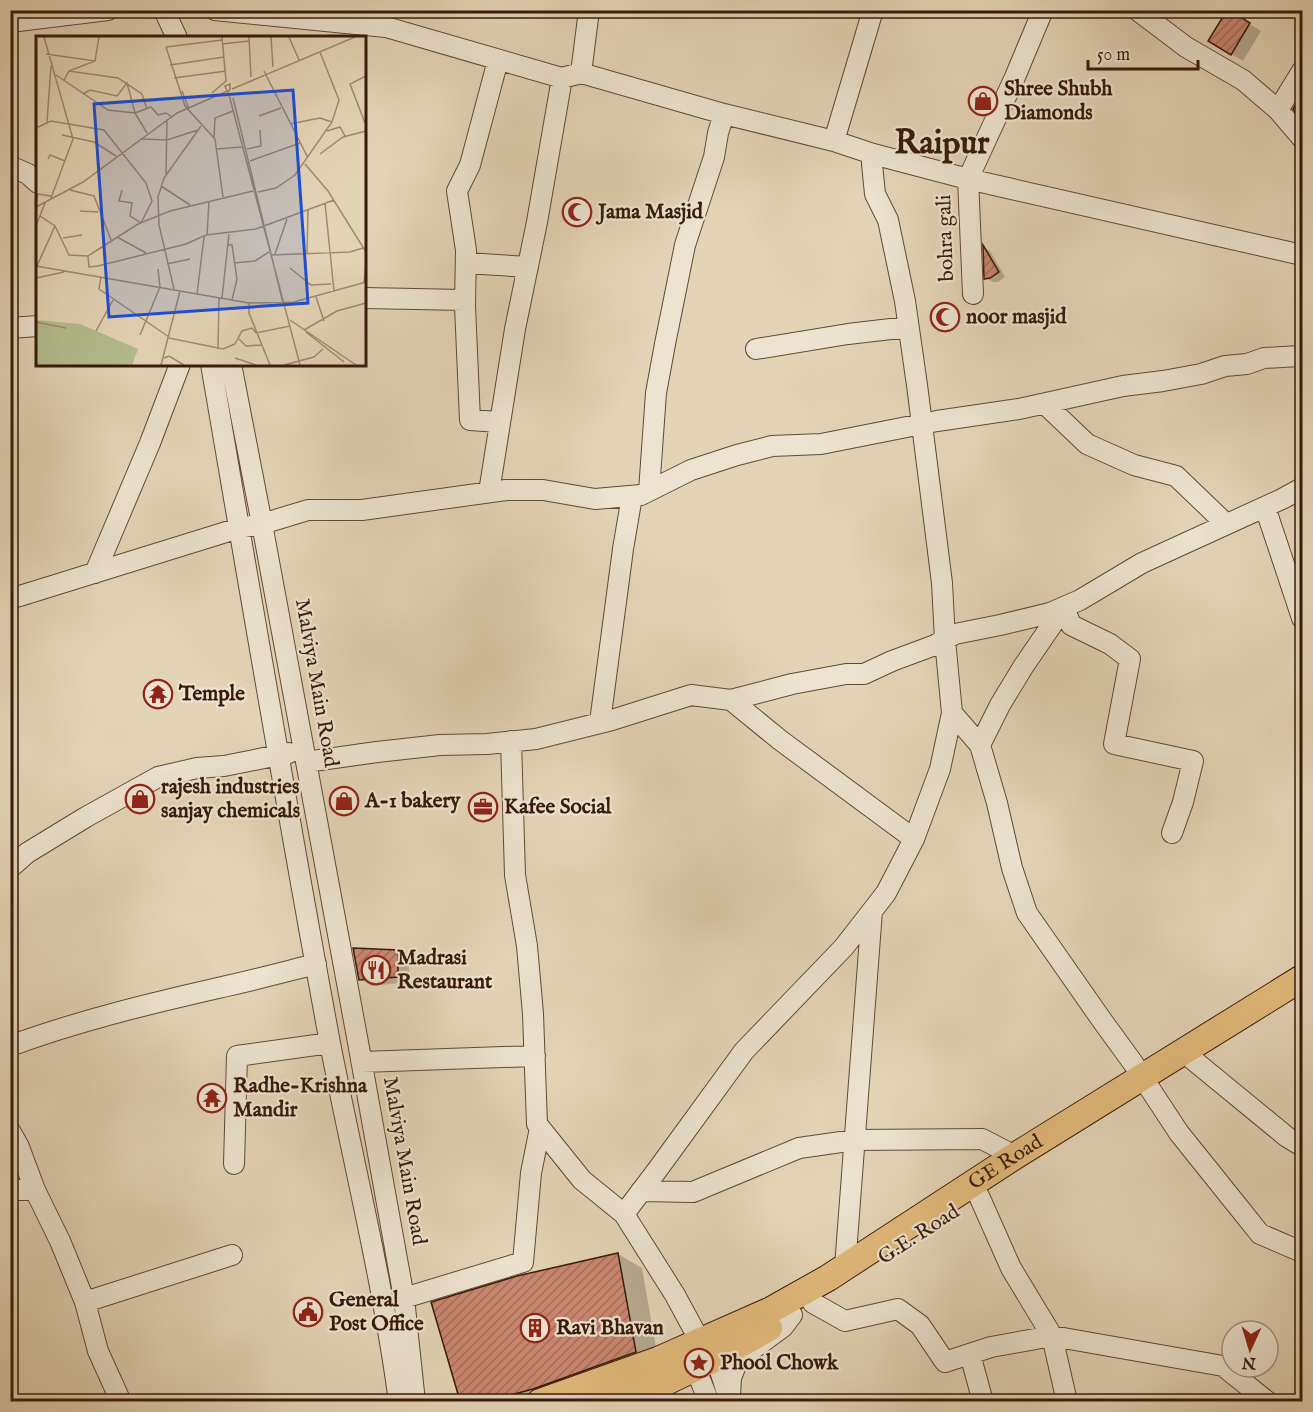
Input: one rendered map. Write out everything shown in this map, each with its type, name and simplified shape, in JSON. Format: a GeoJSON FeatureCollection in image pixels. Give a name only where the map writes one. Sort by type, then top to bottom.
{"type":"FeatureCollection","features":[{"type":"Feature","properties":{"kind":"main road","name":"GE Road"},"geometry":{"type":"LineString","coordinates":[[700,1349],[771,1310],[804,1303],[845,1268],[1015,1156],[1144,1082],[1302,978]]}},
{"type":"Feature","properties":{"kind":"main road","name":"G.E. Road"},"geometry":{"type":"LineString","coordinates":[[804,1303],[979,1196],[1144,1082],[1192,1059],[1302,993]]}},
{"type":"Feature","properties":{"kind":"main road"},"geometry":{"type":"LineString","coordinates":[[609,1401],[664,1383],[700,1349]]}},
{"type":"Feature","properties":{"kind":"main road"},"geometry":{"type":"LineString","coordinates":[[540,1401],[658,1360],[700,1349]]}},
{"type":"Feature","properties":{"kind":"street"},"geometry":{"type":"LineString","coordinates":[[10,22],[108,10]]}},
{"type":"Feature","properties":{"kind":"street"},"geometry":{"type":"LineString","coordinates":[[160,36],[163,10]]}},
{"type":"Feature","properties":{"kind":"street"},"geometry":{"type":"LineString","coordinates":[[163,10],[176,36]]}},
{"type":"Feature","properties":{"kind":"street"},"geometry":{"type":"LineString","coordinates":[[215,10],[391,19],[498,60],[571,75],[834,141],[873,154],[968,179],[1302,255]]}},
{"type":"Feature","properties":{"kind":"street"},"geometry":{"type":"LineString","coordinates":[[489,492],[528,267],[571,75],[589,10]]}},
{"type":"Feature","properties":{"kind":"street"},"geometry":{"type":"LineString","coordinates":[[834,141],[873,10]]}},
{"type":"Feature","properties":{"kind":"street"},"geometry":{"type":"LineString","coordinates":[[968,179],[1043,10]]}},
{"type":"Feature","properties":{"kind":"street"},"geometry":{"type":"LineString","coordinates":[[1137,10],[1186,47],[1243,80],[1278,110],[1302,138]]}},
{"type":"Feature","properties":{"kind":"street"},"geometry":{"type":"LineString","coordinates":[[498,60],[470,165],[457,191],[466,250],[465,300],[470,420],[500,422]]}},
{"type":"Feature","properties":{"kind":"street"},"geometry":{"type":"LineString","coordinates":[[1278,110],[1302,72]]}},
{"type":"Feature","properties":{"kind":"street"},"geometry":{"type":"LineString","coordinates":[[600,722],[622,549],[640,494],[656,393],[685,245],[714,157],[724,114]]}},
{"type":"Feature","properties":{"kind":"street"},"geometry":{"type":"LineString","coordinates":[[624,1214],[744,1051],[844,947],[886,893],[914,839],[940,769],[952,713],[942,583],[905,301],[888,220],[875,194],[873,154]]}},
{"type":"Feature","properties":{"kind":"street"},"geometry":{"type":"LineString","coordinates":[[10,166],[28,174],[36,181]]}},
{"type":"Feature","properties":{"kind":"street","name":"bohra gali"},"geometry":{"type":"LineString","coordinates":[[968,179],[973,294]]}},
{"type":"Feature","properties":{"kind":"street"},"geometry":{"type":"LineString","coordinates":[[466,263],[528,267]]}},
{"type":"Feature","properties":{"kind":"street"},"geometry":{"type":"LineString","coordinates":[[366,297],[465,300]]}},
{"type":"Feature","properties":{"kind":"street"},"geometry":{"type":"LineString","coordinates":[[10,328],[36,326]]}},
{"type":"Feature","properties":{"kind":"street"},"geometry":{"type":"LineString","coordinates":[[756,349],[908,327]]}},
{"type":"Feature","properties":{"kind":"street"},"geometry":{"type":"LineString","coordinates":[[10,599],[239,528],[262,524],[308,510],[362,510],[506,490],[543,490],[595,499],[640,494],[736,455],[772,446],[821,444],[922,424],[1019,409],[1123,386],[1201,374],[1225,366],[1246,364],[1264,358],[1302,355]]}},
{"type":"Feature","properties":{"kind":"street"},"geometry":{"type":"LineString","coordinates":[[94,573],[150,443],[179,366]]}},
{"type":"Feature","properties":{"kind":"street"},"geometry":{"type":"LineString","coordinates":[[211,366],[330,1043],[372,1250],[399,1401]]}},
{"type":"Feature","properties":{"kind":"street","name":"Malviya Main Road"},"geometry":{"type":"LineString","coordinates":[[231,366],[404,1298],[415,1401]]}},
{"type":"Feature","properties":{"kind":"street"},"geometry":{"type":"LineString","coordinates":[[1045,404],[1087,444],[1134,465],[1176,476],[1226,524]]}},
{"type":"Feature","properties":{"kind":"street"},"geometry":{"type":"LineString","coordinates":[[10,868],[27,853],[158,777],[197,768],[224,766],[279,756],[536,739],[691,695],[731,700],[792,684],[846,674],[864,674],[935,645],[955,634],[1050,613],[1080,600],[1142,563],[1282,500],[1302,488]]}},
{"type":"Feature","properties":{"kind":"street"},"geometry":{"type":"LineString","coordinates":[[1265,507],[1302,618]]}},
{"type":"Feature","properties":{"kind":"street"},"geometry":{"type":"LineString","coordinates":[[980,745],[1023,667],[1064,607]]}},
{"type":"Feature","properties":{"kind":"street"},"geometry":{"type":"LineString","coordinates":[[1064,607],[1071,625],[1110,644],[1130,659],[1114,744],[1193,761],[1183,802],[1172,833]]}},
{"type":"Feature","properties":{"kind":"street"},"geometry":{"type":"LineString","coordinates":[[731,700],[780,740],[914,839]]}},
{"type":"Feature","properties":{"kind":"street"},"geometry":{"type":"LineString","coordinates":[[952,713],[980,745],[997,803],[1012,868],[1028,913],[1179,1133],[1260,1234],[1302,1252]]}},
{"type":"Feature","properties":{"kind":"street"},"geometry":{"type":"LineString","coordinates":[[511,741],[515,875],[533,1014],[537,1124],[582,1180],[624,1214],[675,1295],[700,1349],[730,1401]]}},
{"type":"Feature","properties":{"kind":"street"},"geometry":{"type":"LineString","coordinates":[[845,1268],[872,911]]}},
{"type":"Feature","properties":{"kind":"street"},"geometry":{"type":"LineString","coordinates":[[10,1046],[80,1023],[316,964]]}},
{"type":"Feature","properties":{"kind":"street"},"geometry":{"type":"LineString","coordinates":[[234,1164],[237,1056],[330,1043]]}},
{"type":"Feature","properties":{"kind":"street"},"geometry":{"type":"LineString","coordinates":[[362,1062],[535,1056]]}},
{"type":"Feature","properties":{"kind":"street"},"geometry":{"type":"LineString","coordinates":[[1192,1059],[1287,1137],[1302,1146]]}},
{"type":"Feature","properties":{"kind":"street"},"geometry":{"type":"LineString","coordinates":[[404,1298],[524,1262],[531,1173],[540,1128]]}},
{"type":"Feature","properties":{"kind":"street"},"geometry":{"type":"LineString","coordinates":[[10,1131],[60,1241],[85,1302],[98,1351],[121,1401]]}},
{"type":"Feature","properties":{"kind":"street"},"geometry":{"type":"LineString","coordinates":[[641,1191],[693,1192],[799,1148],[855,1140],[982,1139],[1015,1156]]}},
{"type":"Feature","properties":{"kind":"street"},"geometry":{"type":"LineString","coordinates":[[10,1190],[35,1190]]}},
{"type":"Feature","properties":{"kind":"street"},"geometry":{"type":"LineString","coordinates":[[979,1196],[1011,1268],[1052,1336],[1067,1401]]}},
{"type":"Feature","properties":{"kind":"street"},"geometry":{"type":"LineString","coordinates":[[85,1302],[232,1255]]}},
{"type":"Feature","properties":{"kind":"street"},"geometry":{"type":"LineString","coordinates":[[730,1401],[731,1378],[738,1360],[783,1326],[804,1303],[845,1321],[898,1309],[920,1325],[945,1362],[992,1347],[1052,1336],[1223,1366],[1268,1401]]}},
{"type":"Feature","properties":{"kind":"street"},"geometry":{"type":"LineString","coordinates":[[700,1349],[707,1399]]}},
{"type":"Feature","properties":{"kind":"street"},"geometry":{"type":"LineString","coordinates":[[970,1354],[983,1401]]}},
{"type":"Feature","properties":{"kind":"street"},"geometry":{"type":"LineString","coordinates":[[640,1391],[695,1389],[707,1399]]}},
{"type":"Feature","properties":{"kind":"building"},"geometry":{"type":"Polygon","coordinates":[[[1227,10],[1250,23],[1231,55],[1208,41],[1227,10]]]}},
{"type":"Feature","properties":{"kind":"building"},"geometry":{"type":"Polygon","coordinates":[[[1302,93],[1302,120],[1293,109],[1302,93]]]}},
{"type":"Feature","properties":{"kind":"building"},"geometry":{"type":"Polygon","coordinates":[[[983,245],[999,272],[984,279],[983,245]]]}},
{"type":"Feature","properties":{"kind":"building","name":"Madrasi Restaurant"},"geometry":{"type":"Polygon","coordinates":[[[353,948],[398,950],[398,977],[359,980],[353,948]]]}},
{"type":"Feature","properties":{"kind":"building","name":"Ravi Bhavan"},"geometry":{"type":"Polygon","coordinates":[[[618,1253],[636,1352],[533,1389],[488,1401],[460,1401],[431,1302],[517,1276],[618,1253]]]}},
{"type":"Feature","properties":{"kind":"place","name":"Shree Shubh Diamonds"},"geometry":{"type":"Point","coordinates":[983,101]}},
{"type":"Feature","properties":{"kind":"place","name":"Jama Masjid"},"geometry":{"type":"Point","coordinates":[577,212]}},
{"type":"Feature","properties":{"kind":"place","name":"noor masjid"},"geometry":{"type":"Point","coordinates":[945,317]}},
{"type":"Feature","properties":{"kind":"place","name":"Temple"},"geometry":{"type":"Point","coordinates":[158,694]}},
{"type":"Feature","properties":{"kind":"place","name":"rajesh industries sanjay chemicals"},"geometry":{"type":"Point","coordinates":[140,799]}},
{"type":"Feature","properties":{"kind":"place","name":"A-1 bakery"},"geometry":{"type":"Point","coordinates":[344,801]}},
{"type":"Feature","properties":{"kind":"place","name":"Kafee Social"},"geometry":{"type":"Point","coordinates":[483,807]}},
{"type":"Feature","properties":{"kind":"place","name":"Madrasi Restaurant"},"geometry":{"type":"Point","coordinates":[376,970]}},
{"type":"Feature","properties":{"kind":"place","name":"Radhe-Krishna Mandir"},"geometry":{"type":"Point","coordinates":[212,1098]}},
{"type":"Feature","properties":{"kind":"place","name":"General Post Office"},"geometry":{"type":"Point","coordinates":[308,1312]}},
{"type":"Feature","properties":{"kind":"place","name":"Ravi Bhavan"},"geometry":{"type":"Point","coordinates":[535,1328]}},
{"type":"Feature","properties":{"kind":"place","name":"Phool Chowk"},"geometry":{"type":"Point","coordinates":[699,1363]}},
{"type":"Feature","properties":{"kind":"district","name":"Raipur"},"geometry":{"type":"Point","coordinates":[942,144]}}]}
